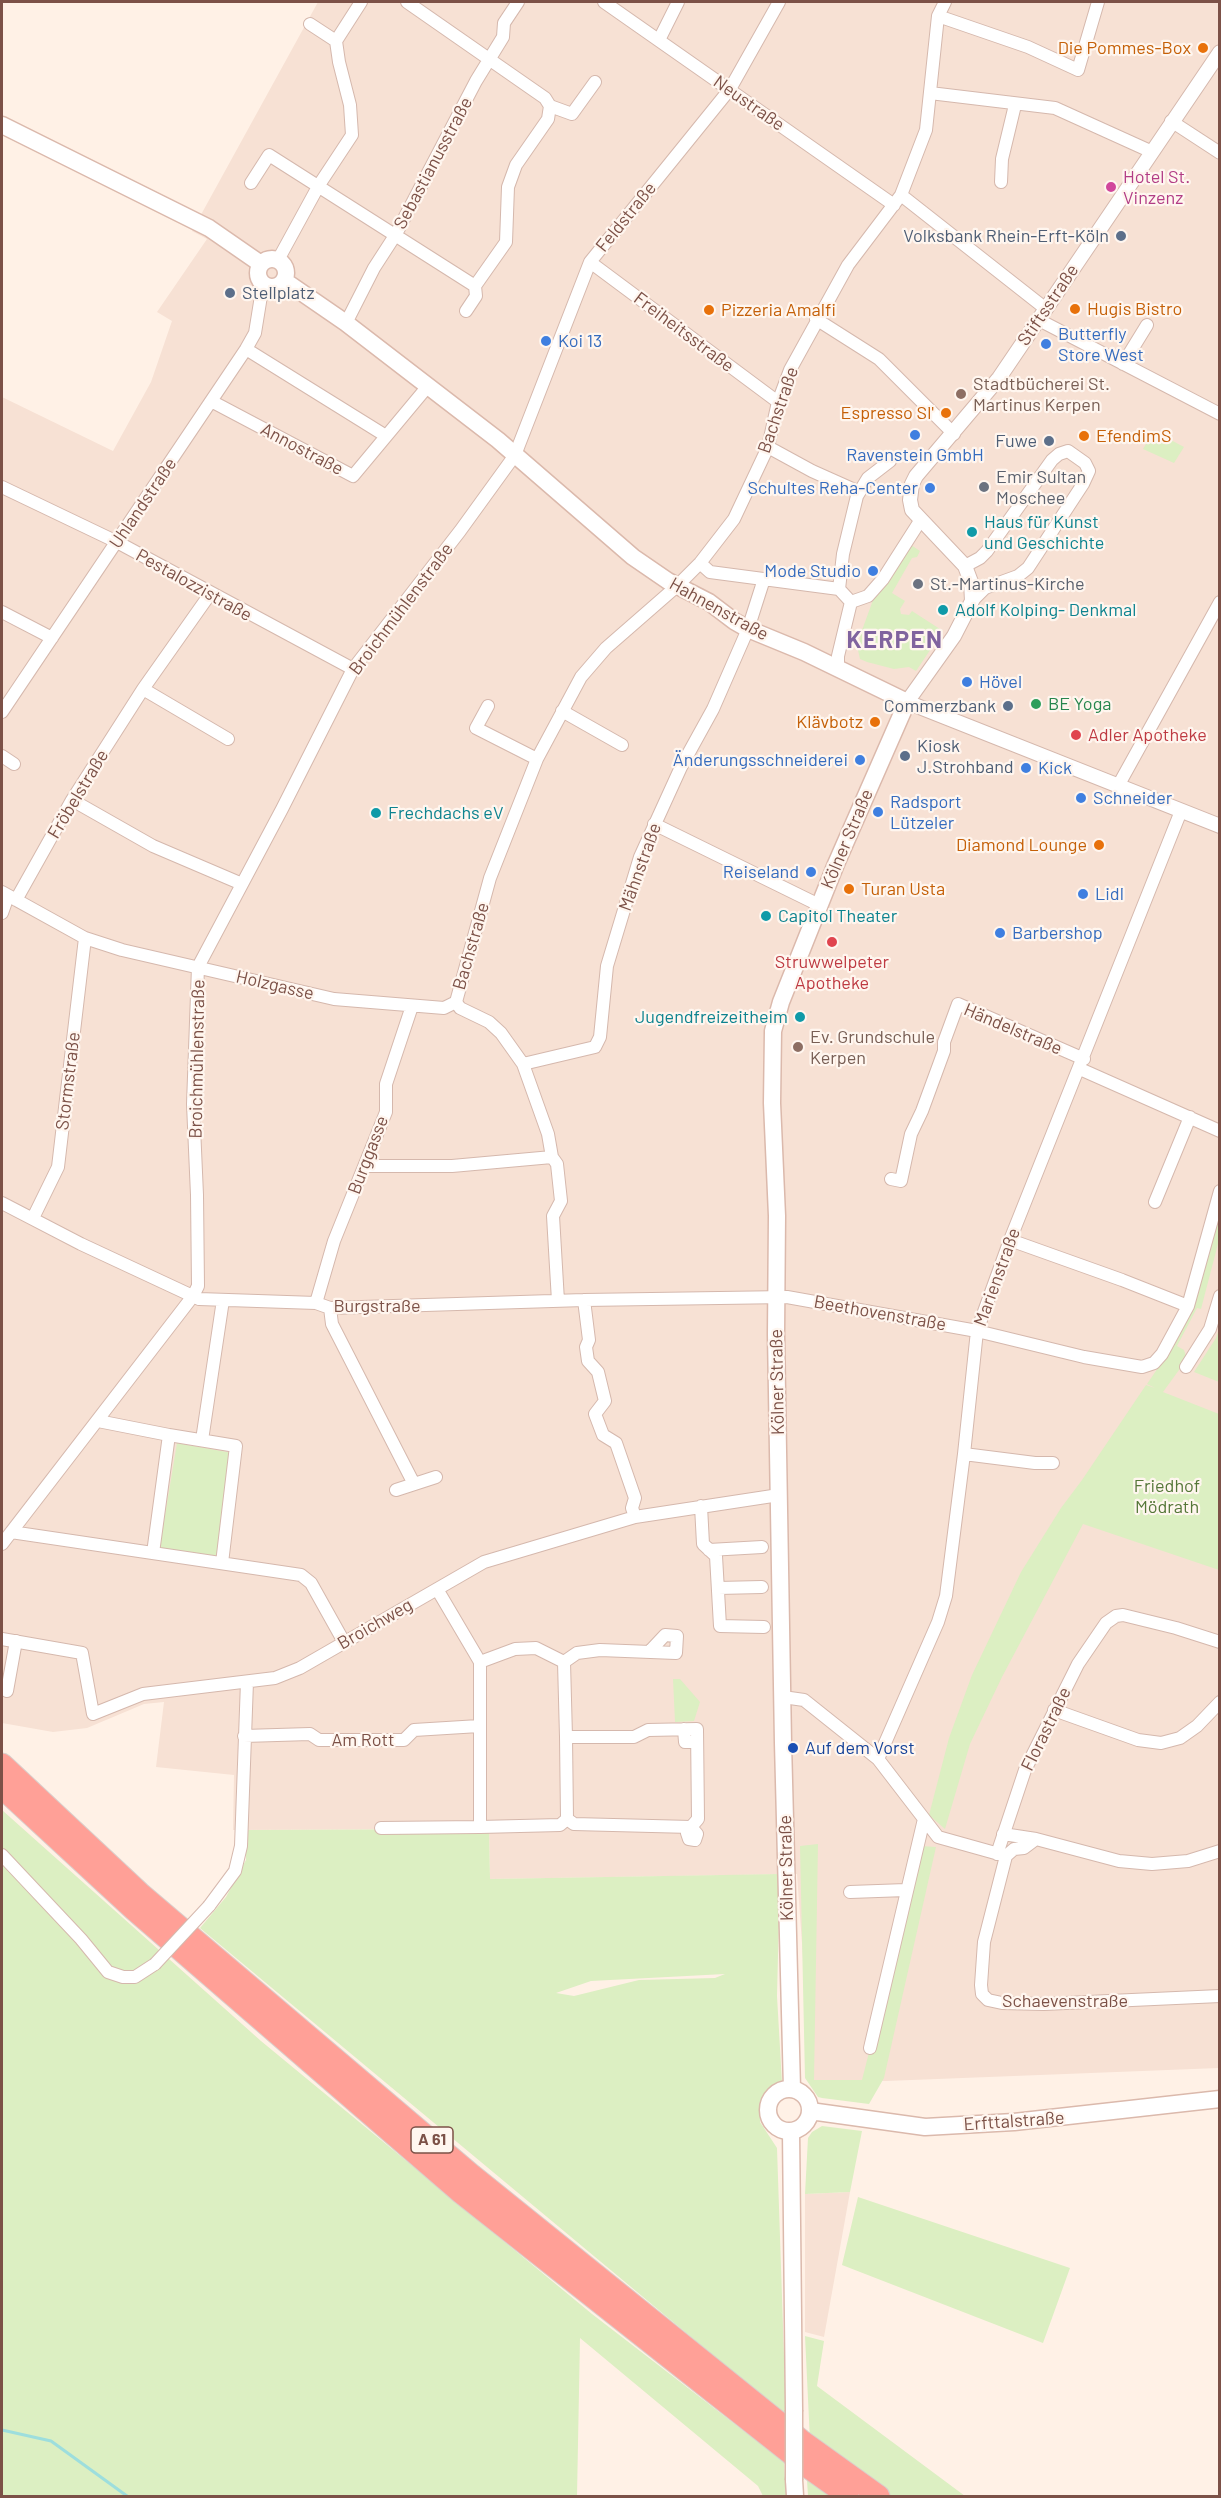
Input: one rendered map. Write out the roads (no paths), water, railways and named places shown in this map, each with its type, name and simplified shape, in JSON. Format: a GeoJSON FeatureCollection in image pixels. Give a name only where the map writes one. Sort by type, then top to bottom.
{"type":"FeatureCollection","features":[{"type":"Feature","properties":{"kind":"highway","name":"A 61"},"geometry":{"type":"LineString","coordinates":[[2,1764],[140,1893],[472,2175],[801,2440],[879,2496]]}},
{"type":"Feature","properties":{"kind":"highway","name":"A 61"},"geometry":{"type":"LineString","coordinates":[[2,1788],[133,1909],[461,2193],[810,2469],[848,2496]]}},
{"type":"Feature","properties":{"kind":"main road"},"geometry":{"type":"LineString","coordinates":[[2,125],[209,228],[270,262],[285,267],[285,280],[277,287],[266,286],[259,279],[259,268],[270,262]]}},
{"type":"Feature","properties":{"kind":"main road","name":"Hahnenstraße"},"geometry":{"type":"LineString","coordinates":[[285,280],[346,323],[515,454],[633,557],[677,586],[709,602],[733,621],[748,629],[907,702]]}},
{"type":"Feature","properties":{"kind":"main road","name":"Kölner Straße"},"geometry":{"type":"LineString","coordinates":[[792,2089],[772,1031],[819,905],[907,702]]}},
{"type":"Feature","properties":{"kind":"main road"},"geometry":{"type":"LineString","coordinates":[[785,2089],[792,2089],[803,2094],[810,2111],[802,2127],[791,2131],[777,2128],[768,2117],[767,2110],[772,2096],[785,2089]]}},
{"type":"Feature","properties":{"kind":"main road","name":"Erfttalstraße"},"geometry":{"type":"LineString","coordinates":[[810,2111],[925,2127],[1026,2121],[1220,2099]]}},
{"type":"Feature","properties":{"kind":"main road"},"geometry":{"type":"LineString","coordinates":[[791,2131],[795,2488]]}},
{"type":"Feature","properties":{"kind":"street"},"geometry":{"type":"LineString","coordinates":[[270,262],[352,135],[350,105],[336,41],[361,2]]}},
{"type":"Feature","properties":{"kind":"street"},"geometry":{"type":"LineString","coordinates":[[408,2],[545,98],[550,106],[572,114],[595,82]]}},
{"type":"Feature","properties":{"kind":"street","name":"Sebastianusstraße"},"geometry":{"type":"LineString","coordinates":[[346,323],[374,268],[396,234],[489,59],[503,37],[504,23],[518,2]]}},
{"type":"Feature","properties":{"kind":"street","name":"Neustraße"},"geometry":{"type":"LineString","coordinates":[[604,2],[898,200],[1042,315],[1123,364],[1220,414]]}},
{"type":"Feature","properties":{"kind":"street"},"geometry":{"type":"LineString","coordinates":[[659,40],[678,2]]}},
{"type":"Feature","properties":{"kind":"street","name":"Feldstraße"},"geometry":{"type":"LineString","coordinates":[[515,454],[590,262],[730,89],[778,2]]}},
{"type":"Feature","properties":{"kind":"street","name":"Bachstraße"},"geometry":{"type":"LineString","coordinates":[[558,1301],[553,1216],[561,1201],[557,1164],[552,1157],[548,1134],[523,1064],[501,1033],[489,1022],[460,1008],[456,1002],[490,878],[537,759],[580,677],[606,648],[700,563],[734,519],[768,447],[778,402],[790,370],[816,319],[848,265],[898,200],[926,130],[938,16],[945,2]]}},
{"type":"Feature","properties":{"kind":"street"},"geometry":{"type":"LineString","coordinates":[[938,16],[1028,47],[1078,70],[1098,2]]}},
{"type":"Feature","properties":{"kind":"street"},"geometry":{"type":"LineString","coordinates":[[310,24],[336,41]]}},
{"type":"Feature","properties":{"kind":"street","name":"Stiftsstraße"},"geometry":{"type":"LineString","coordinates":[[965,566],[920,521],[911,505],[912,484],[916,476],[954,434],[999,378],[1150,151],[1220,52]]}},
{"type":"Feature","properties":{"kind":"street"},"geometry":{"type":"LineString","coordinates":[[930,93],[1055,108],[1150,151]]}},
{"type":"Feature","properties":{"kind":"street"},"geometry":{"type":"LineString","coordinates":[[1001,182],[1002,159],[1015,105]]}},
{"type":"Feature","properties":{"kind":"street"},"geometry":{"type":"LineString","coordinates":[[466,311],[476,296],[475,286],[506,242],[508,187],[516,165],[548,119],[550,106]]}},
{"type":"Feature","properties":{"kind":"street"},"geometry":{"type":"LineString","coordinates":[[1171,121],[1220,153]]}},
{"type":"Feature","properties":{"kind":"street"},"geometry":{"type":"LineString","coordinates":[[251,183],[269,155],[475,286]]}},
{"type":"Feature","properties":{"kind":"street","name":"Freiheitsstraße"},"geometry":{"type":"LineString","coordinates":[[590,262],[778,402]]}},
{"type":"Feature","properties":{"kind":"street","name":"Uhlandstraße"},"geometry":{"type":"LineString","coordinates":[[2,712],[246,349],[255,333],[261,296],[266,286]]}},
{"type":"Feature","properties":{"kind":"street"},"geometry":{"type":"LineString","coordinates":[[816,319],[879,359],[954,434]]}},
{"type":"Feature","properties":{"kind":"street"},"geometry":{"type":"LineString","coordinates":[[1123,364],[1147,325]]}},
{"type":"Feature","properties":{"kind":"street"},"geometry":{"type":"LineString","coordinates":[[246,349],[386,436]]}},
{"type":"Feature","properties":{"kind":"street","name":"Annostraße"},"geometry":{"type":"LineString","coordinates":[[212,401],[353,476],[428,386]]}},
{"type":"Feature","properties":{"kind":"street"},"geometry":{"type":"LineString","coordinates":[[768,447],[812,471],[859,492]]}},
{"type":"Feature","properties":{"kind":"street"},"geometry":{"type":"LineString","coordinates":[[907,702],[954,636],[972,601],[986,588],[1018,576],[1028,568],[1083,484],[1089,471],[1085,463],[1068,451],[1052,460],[987,551],[980,558],[965,566],[971,582],[972,601]]}},
{"type":"Feature","properties":{"kind":"street","name":"Broichmühlenstraße"},"geometry":{"type":"LineString","coordinates":[[2,1544],[193,1296],[198,1286],[193,1104],[198,967],[353,669],[460,531],[515,454]]}},
{"type":"Feature","properties":{"kind":"street"},"geometry":{"type":"LineString","coordinates":[[839,589],[843,554],[859,492],[868,478],[890,461]]}},
{"type":"Feature","properties":{"kind":"street","name":"Pestalozzistraße"},"geometry":{"type":"LineString","coordinates":[[2,487],[117,543],[353,669]]}},
{"type":"Feature","properties":{"kind":"street"},"geometry":{"type":"LineString","coordinates":[[852,602],[868,596],[883,579],[920,521]]}},
{"type":"Feature","properties":{"kind":"street"},"geometry":{"type":"LineString","coordinates":[[700,563],[710,572],[839,589],[852,602]]}},
{"type":"Feature","properties":{"kind":"street","name":"Mähnstraße"},"geometry":{"type":"LineString","coordinates":[[523,1064],[595,1047],[600,1037],[608,966],[640,857],[681,767],[713,709],[748,629],[764,579]]}},
{"type":"Feature","properties":{"kind":"street","name":"Fröbelstraße"},"geometry":{"type":"LineString","coordinates":[[2,913],[9,896],[143,689],[210,594]]}},
{"type":"Feature","properties":{"kind":"street"},"geometry":{"type":"LineString","coordinates":[[837,668],[852,602]]}},
{"type":"Feature","properties":{"kind":"street"},"geometry":{"type":"LineString","coordinates":[[1118,786],[1220,602]]}},
{"type":"Feature","properties":{"kind":"street"},"geometry":{"type":"LineString","coordinates":[[2,612],[52,638]]}},
{"type":"Feature","properties":{"kind":"street"},"geometry":{"type":"LineString","coordinates":[[143,689],[228,739]]}},
{"type":"Feature","properties":{"kind":"street","name":"Hahnenstraße"},"geometry":{"type":"LineString","coordinates":[[907,702],[1220,826]]}},
{"type":"Feature","properties":{"kind":"street"},"geometry":{"type":"LineString","coordinates":[[488,706],[476,728],[537,759]]}},
{"type":"Feature","properties":{"kind":"street"},"geometry":{"type":"LineString","coordinates":[[562,711],[622,745]]}},
{"type":"Feature","properties":{"kind":"street"},"geometry":{"type":"LineString","coordinates":[[2,756],[14,764]]}},
{"type":"Feature","properties":{"kind":"street"},"geometry":{"type":"LineString","coordinates":[[72,800],[153,846],[242,884]]}},
{"type":"Feature","properties":{"kind":"street","name":"Marienstraße"},"geometry":{"type":"LineString","coordinates":[[878,1759],[938,1622],[946,1596],[977,1331],[1010,1240],[1181,811]]}},
{"type":"Feature","properties":{"kind":"street"},"geometry":{"type":"LineString","coordinates":[[654,824],[819,905]]}},
{"type":"Feature","properties":{"kind":"street","name":"Holzgasse"},"geometry":{"type":"LineString","coordinates":[[9,896],[85,938],[122,950],[334,999],[444,1008],[456,1002]]}},
{"type":"Feature","properties":{"kind":"street","name":"Stormstraße"},"geometry":{"type":"LineString","coordinates":[[33,1218],[58,1167],[85,938]]}},
{"type":"Feature","properties":{"kind":"street","name":"Händelstraße"},"geometry":{"type":"LineString","coordinates":[[891,1179],[901,1181],[911,1134],[922,1111],[958,1004],[1082,1064]]}},
{"type":"Feature","properties":{"kind":"street","name":"Burggasse"},"geometry":{"type":"LineString","coordinates":[[316,1303],[334,1241],[386,1112],[386,1084],[412,1005]]}},
{"type":"Feature","properties":{"kind":"street"},"geometry":{"type":"LineString","coordinates":[[1082,1064],[1220,1131]]}},
{"type":"Feature","properties":{"kind":"street"},"geometry":{"type":"LineString","coordinates":[[1155,1202],[1190,1117]]}},
{"type":"Feature","properties":{"kind":"street"},"geometry":{"type":"LineString","coordinates":[[365,1166],[452,1166],[552,1157]]}},
{"type":"Feature","properties":{"kind":"street","name":"Beethovenstraße"},"geometry":{"type":"LineString","coordinates":[[776,1298],[787,1297],[977,1331],[1084,1357],[1142,1367],[1154,1363],[1162,1354],[1188,1306],[1220,1191]]}},
{"type":"Feature","properties":{"kind":"street","name":"Burgstraße"},"geometry":{"type":"LineString","coordinates":[[2,1203],[81,1244],[193,1296],[223,1300],[316,1303],[330,1308],[584,1300],[776,1298]]}},
{"type":"Feature","properties":{"kind":"street"},"geometry":{"type":"LineString","coordinates":[[1010,1240],[1188,1306]]}},
{"type":"Feature","properties":{"kind":"street"},"geometry":{"type":"LineString","coordinates":[[1186,1367],[1210,1329],[1220,1296]]}},
{"type":"Feature","properties":{"kind":"street"},"geometry":{"type":"LineString","coordinates":[[202,1440],[223,1300]]}},
{"type":"Feature","properties":{"kind":"street"},"geometry":{"type":"LineString","coordinates":[[584,1300],[589,1340],[586,1347],[588,1361],[598,1372],[604,1401],[596,1414],[603,1435],[615,1443],[635,1497],[632,1508],[635,1517]]}},
{"type":"Feature","properties":{"kind":"street"},"geometry":{"type":"LineString","coordinates":[[330,1308],[332,1324],[414,1484]]}},
{"type":"Feature","properties":{"kind":"street"},"geometry":{"type":"LineString","coordinates":[[98,1421],[236,1446],[222,1563]]}},
{"type":"Feature","properties":{"kind":"street"},"geometry":{"type":"LineString","coordinates":[[153,1553],[169,1435]]}},
{"type":"Feature","properties":{"kind":"street"},"geometry":{"type":"LineString","coordinates":[[964,1454],[1035,1463],[1053,1463]]}},
{"type":"Feature","properties":{"kind":"street"},"geometry":{"type":"LineString","coordinates":[[396,1490],[436,1477]]}},
{"type":"Feature","properties":{"kind":"street","name":"Broichweg"},"geometry":{"type":"LineString","coordinates":[[2,1639],[82,1653],[93,1714],[143,1694],[275,1678],[300,1668],[484,1563],[635,1517],[779,1495]]}},
{"type":"Feature","properties":{"kind":"street"},"geometry":{"type":"LineString","coordinates":[[701,1506],[703,1545],[716,1556],[720,1626],[764,1626]]}},
{"type":"Feature","properties":{"kind":"street"},"geometry":{"type":"LineString","coordinates":[[11,1532],[301,1575],[311,1583],[344,1642]]}},
{"type":"Feature","properties":{"kind":"street"},"geometry":{"type":"LineString","coordinates":[[709,1550],[762,1547]]}},
{"type":"Feature","properties":{"kind":"street"},"geometry":{"type":"LineString","coordinates":[[718,1588],[762,1587]]}},
{"type":"Feature","properties":{"kind":"street"},"geometry":{"type":"LineString","coordinates":[[437,1589],[480,1662],[480,1827]]}},
{"type":"Feature","properties":{"kind":"street","name":"Florastraße"},"geometry":{"type":"LineString","coordinates":[[1001,1855],[1003,1834],[1025,1770],[1078,1664],[1106,1623],[1116,1616],[1123,1615],[1220,1642]]}},
{"type":"Feature","properties":{"kind":"street"},"geometry":{"type":"LineString","coordinates":[[7,1690],[16,1641]]}},
{"type":"Feature","properties":{"kind":"street"},"geometry":{"type":"LineString","coordinates":[[480,1662],[515,1649],[536,1648],[564,1662]]}},
{"type":"Feature","properties":{"kind":"street"},"geometry":{"type":"LineString","coordinates":[[564,1662],[577,1653],[589,1651],[650,1651]]}},
{"type":"Feature","properties":{"kind":"street"},"geometry":{"type":"LineString","coordinates":[[564,1662],[567,1819]]}},
{"type":"Feature","properties":{"kind":"street"},"geometry":{"type":"LineString","coordinates":[[2,1855],[81,1939],[108,1972],[123,1977],[135,1977],[155,1964],[208,1906],[234,1870],[241,1846],[247,1682]]}},
{"type":"Feature","properties":{"kind":"street"},"geometry":{"type":"LineString","coordinates":[[783,1697],[804,1701],[878,1759],[938,1837],[1001,1855],[1014,1849],[1024,1848],[1036,1839]]}},
{"type":"Feature","properties":{"kind":"street"},"geometry":{"type":"LineString","coordinates":[[1054,1710],[1138,1740],[1161,1743],[1180,1738],[1197,1726],[1220,1702]]}},
{"type":"Feature","properties":{"kind":"street","name":"Am Rott"},"geometry":{"type":"LineString","coordinates":[[244,1736],[310,1734],[319,1740],[404,1740],[414,1730],[479,1726]]}},
{"type":"Feature","properties":{"kind":"street"},"geometry":{"type":"LineString","coordinates":[[566,1737],[634,1737],[648,1730],[697,1729],[698,1742],[698,1819],[691,1827],[574,1824],[567,1819]]}},
{"type":"Feature","properties":{"kind":"street"},"geometry":{"type":"LineString","coordinates":[[381,1828],[560,1825],[567,1819]]}},
{"type":"Feature","properties":{"kind":"street"},"geometry":{"type":"LineString","coordinates":[[870,2048],[924,1819]]}},
{"type":"Feature","properties":{"kind":"street"},"geometry":{"type":"LineString","coordinates":[[1003,1834],[1036,1839],[1119,1861],[1152,1864],[1188,1861],[1220,1851]]}},
{"type":"Feature","properties":{"kind":"street","name":"Schaevenstraße"},"geometry":{"type":"LineString","coordinates":[[1001,1855],[984,1942],[981,1985],[982,1994],[988,2000],[1002,2003],[1044,2004],[1220,1996]]}},
{"type":"Feature","properties":{"kind":"street"},"geometry":{"type":"LineString","coordinates":[[850,1892],[906,1890]]}},
{"type":"Feature","properties":{"kind":"waterway"},"geometry":{"type":"LineString","coordinates":[[2,2430],[51,2441],[127,2496]]}},
{"type":"Feature","properties":{"kind":"place","name":"Die Pommes-Box"},"geometry":{"type":"Point","coordinates":[1203,48]}},
{"type":"Feature","properties":{"kind":"place","name":"Hotel St. Vinzenz"},"geometry":{"type":"Point","coordinates":[1111,187]}},
{"type":"Feature","properties":{"kind":"place","name":"Volksbank Rhein-Erft-Köln"},"geometry":{"type":"Point","coordinates":[1121,236]}},
{"type":"Feature","properties":{"kind":"place","name":"Stellplatz"},"geometry":{"type":"Point","coordinates":[230,293]}},
{"type":"Feature","properties":{"kind":"place","name":"Hugis Bistro"},"geometry":{"type":"Point","coordinates":[1075,309]}},
{"type":"Feature","properties":{"kind":"place","name":"Pizzeria Amalfi"},"geometry":{"type":"Point","coordinates":[709,310]}},
{"type":"Feature","properties":{"kind":"place","name":"Koi 13"},"geometry":{"type":"Point","coordinates":[546,341]}},
{"type":"Feature","properties":{"kind":"place","name":"Butterfly Store West"},"geometry":{"type":"Point","coordinates":[1046,344]}},
{"type":"Feature","properties":{"kind":"place","name":"Stadtbücherei St. Martinus Kerpen"},"geometry":{"type":"Point","coordinates":[961,394]}},
{"type":"Feature","properties":{"kind":"place","name":"Espresso SI'"},"geometry":{"type":"Point","coordinates":[946,413]}},
{"type":"Feature","properties":{"kind":"place","name":"Ravenstein GmbH"},"geometry":{"type":"Point","coordinates":[915,435]}},
{"type":"Feature","properties":{"kind":"place","name":"EfendimS"},"geometry":{"type":"Point","coordinates":[1084,436]}},
{"type":"Feature","properties":{"kind":"place","name":"Fuwe"},"geometry":{"type":"Point","coordinates":[1049,441]}},
{"type":"Feature","properties":{"kind":"place","name":"Emir Sultan Moschee"},"geometry":{"type":"Point","coordinates":[984,487]}},
{"type":"Feature","properties":{"kind":"place","name":"Schultes Reha-Center"},"geometry":{"type":"Point","coordinates":[930,488]}},
{"type":"Feature","properties":{"kind":"place","name":"Haus für Kunst und Geschichte"},"geometry":{"type":"Point","coordinates":[972,532]}},
{"type":"Feature","properties":{"kind":"place","name":"Mode Studio"},"geometry":{"type":"Point","coordinates":[873,571]}},
{"type":"Feature","properties":{"kind":"place","name":"St.-Martinus-Kirche"},"geometry":{"type":"Point","coordinates":[918,584]}},
{"type":"Feature","properties":{"kind":"place","name":"Adolf Kolping- Denkmal"},"geometry":{"type":"Point","coordinates":[943,610]}},
{"type":"Feature","properties":{"kind":"place","name":"Hövel"},"geometry":{"type":"Point","coordinates":[967,682]}},
{"type":"Feature","properties":{"kind":"place","name":"BE Yoga"},"geometry":{"type":"Point","coordinates":[1036,704]}},
{"type":"Feature","properties":{"kind":"place","name":"Commerzbank"},"geometry":{"type":"Point","coordinates":[1008,706]}},
{"type":"Feature","properties":{"kind":"place","name":"Klävbotz"},"geometry":{"type":"Point","coordinates":[875,722]}},
{"type":"Feature","properties":{"kind":"place","name":"Adler Apotheke"},"geometry":{"type":"Point","coordinates":[1076,735]}},
{"type":"Feature","properties":{"kind":"place","name":"Kiosk J.Strohband"},"geometry":{"type":"Point","coordinates":[905,756]}},
{"type":"Feature","properties":{"kind":"place","name":"Änderungsschneiderei"},"geometry":{"type":"Point","coordinates":[860,760]}},
{"type":"Feature","properties":{"kind":"place","name":"Kick"},"geometry":{"type":"Point","coordinates":[1026,768]}},
{"type":"Feature","properties":{"kind":"place","name":"Schneider"},"geometry":{"type":"Point","coordinates":[1081,798]}},
{"type":"Feature","properties":{"kind":"place","name":"Radsport Lützeler"},"geometry":{"type":"Point","coordinates":[878,812]}},
{"type":"Feature","properties":{"kind":"place","name":"Frechdachs eV"},"geometry":{"type":"Point","coordinates":[376,813]}},
{"type":"Feature","properties":{"kind":"place","name":"Diamond Lounge"},"geometry":{"type":"Point","coordinates":[1099,845]}},
{"type":"Feature","properties":{"kind":"place","name":"Reiseland"},"geometry":{"type":"Point","coordinates":[811,872]}},
{"type":"Feature","properties":{"kind":"place","name":"Turan Usta"},"geometry":{"type":"Point","coordinates":[849,889]}},
{"type":"Feature","properties":{"kind":"place","name":"Lidl"},"geometry":{"type":"Point","coordinates":[1083,894]}},
{"type":"Feature","properties":{"kind":"place","name":"Capitol Theater"},"geometry":{"type":"Point","coordinates":[766,916]}},
{"type":"Feature","properties":{"kind":"place","name":"Barbershop"},"geometry":{"type":"Point","coordinates":[1000,933]}},
{"type":"Feature","properties":{"kind":"place","name":"Struwwelpeter Apotheke"},"geometry":{"type":"Point","coordinates":[832,942]}},
{"type":"Feature","properties":{"kind":"place","name":"Jugendfreizeitheim"},"geometry":{"type":"Point","coordinates":[800,1017]}},
{"type":"Feature","properties":{"kind":"place","name":"Ev. Grundschule Kerpen"},"geometry":{"type":"Point","coordinates":[798,1047]}},
{"type":"Feature","properties":{"kind":"place","name":"Auf dem Vorst"},"geometry":{"type":"Point","coordinates":[793,1748]}},
{"type":"Feature","properties":{"kind":"district","name":"KERPEN"},"geometry":{"type":"Point","coordinates":[895,640]}},
{"type":"Feature","properties":{"kind":"park label","name":"Friedhof Mödrath"},"geometry":{"type":"Point","coordinates":[1167,1496]}}]}
